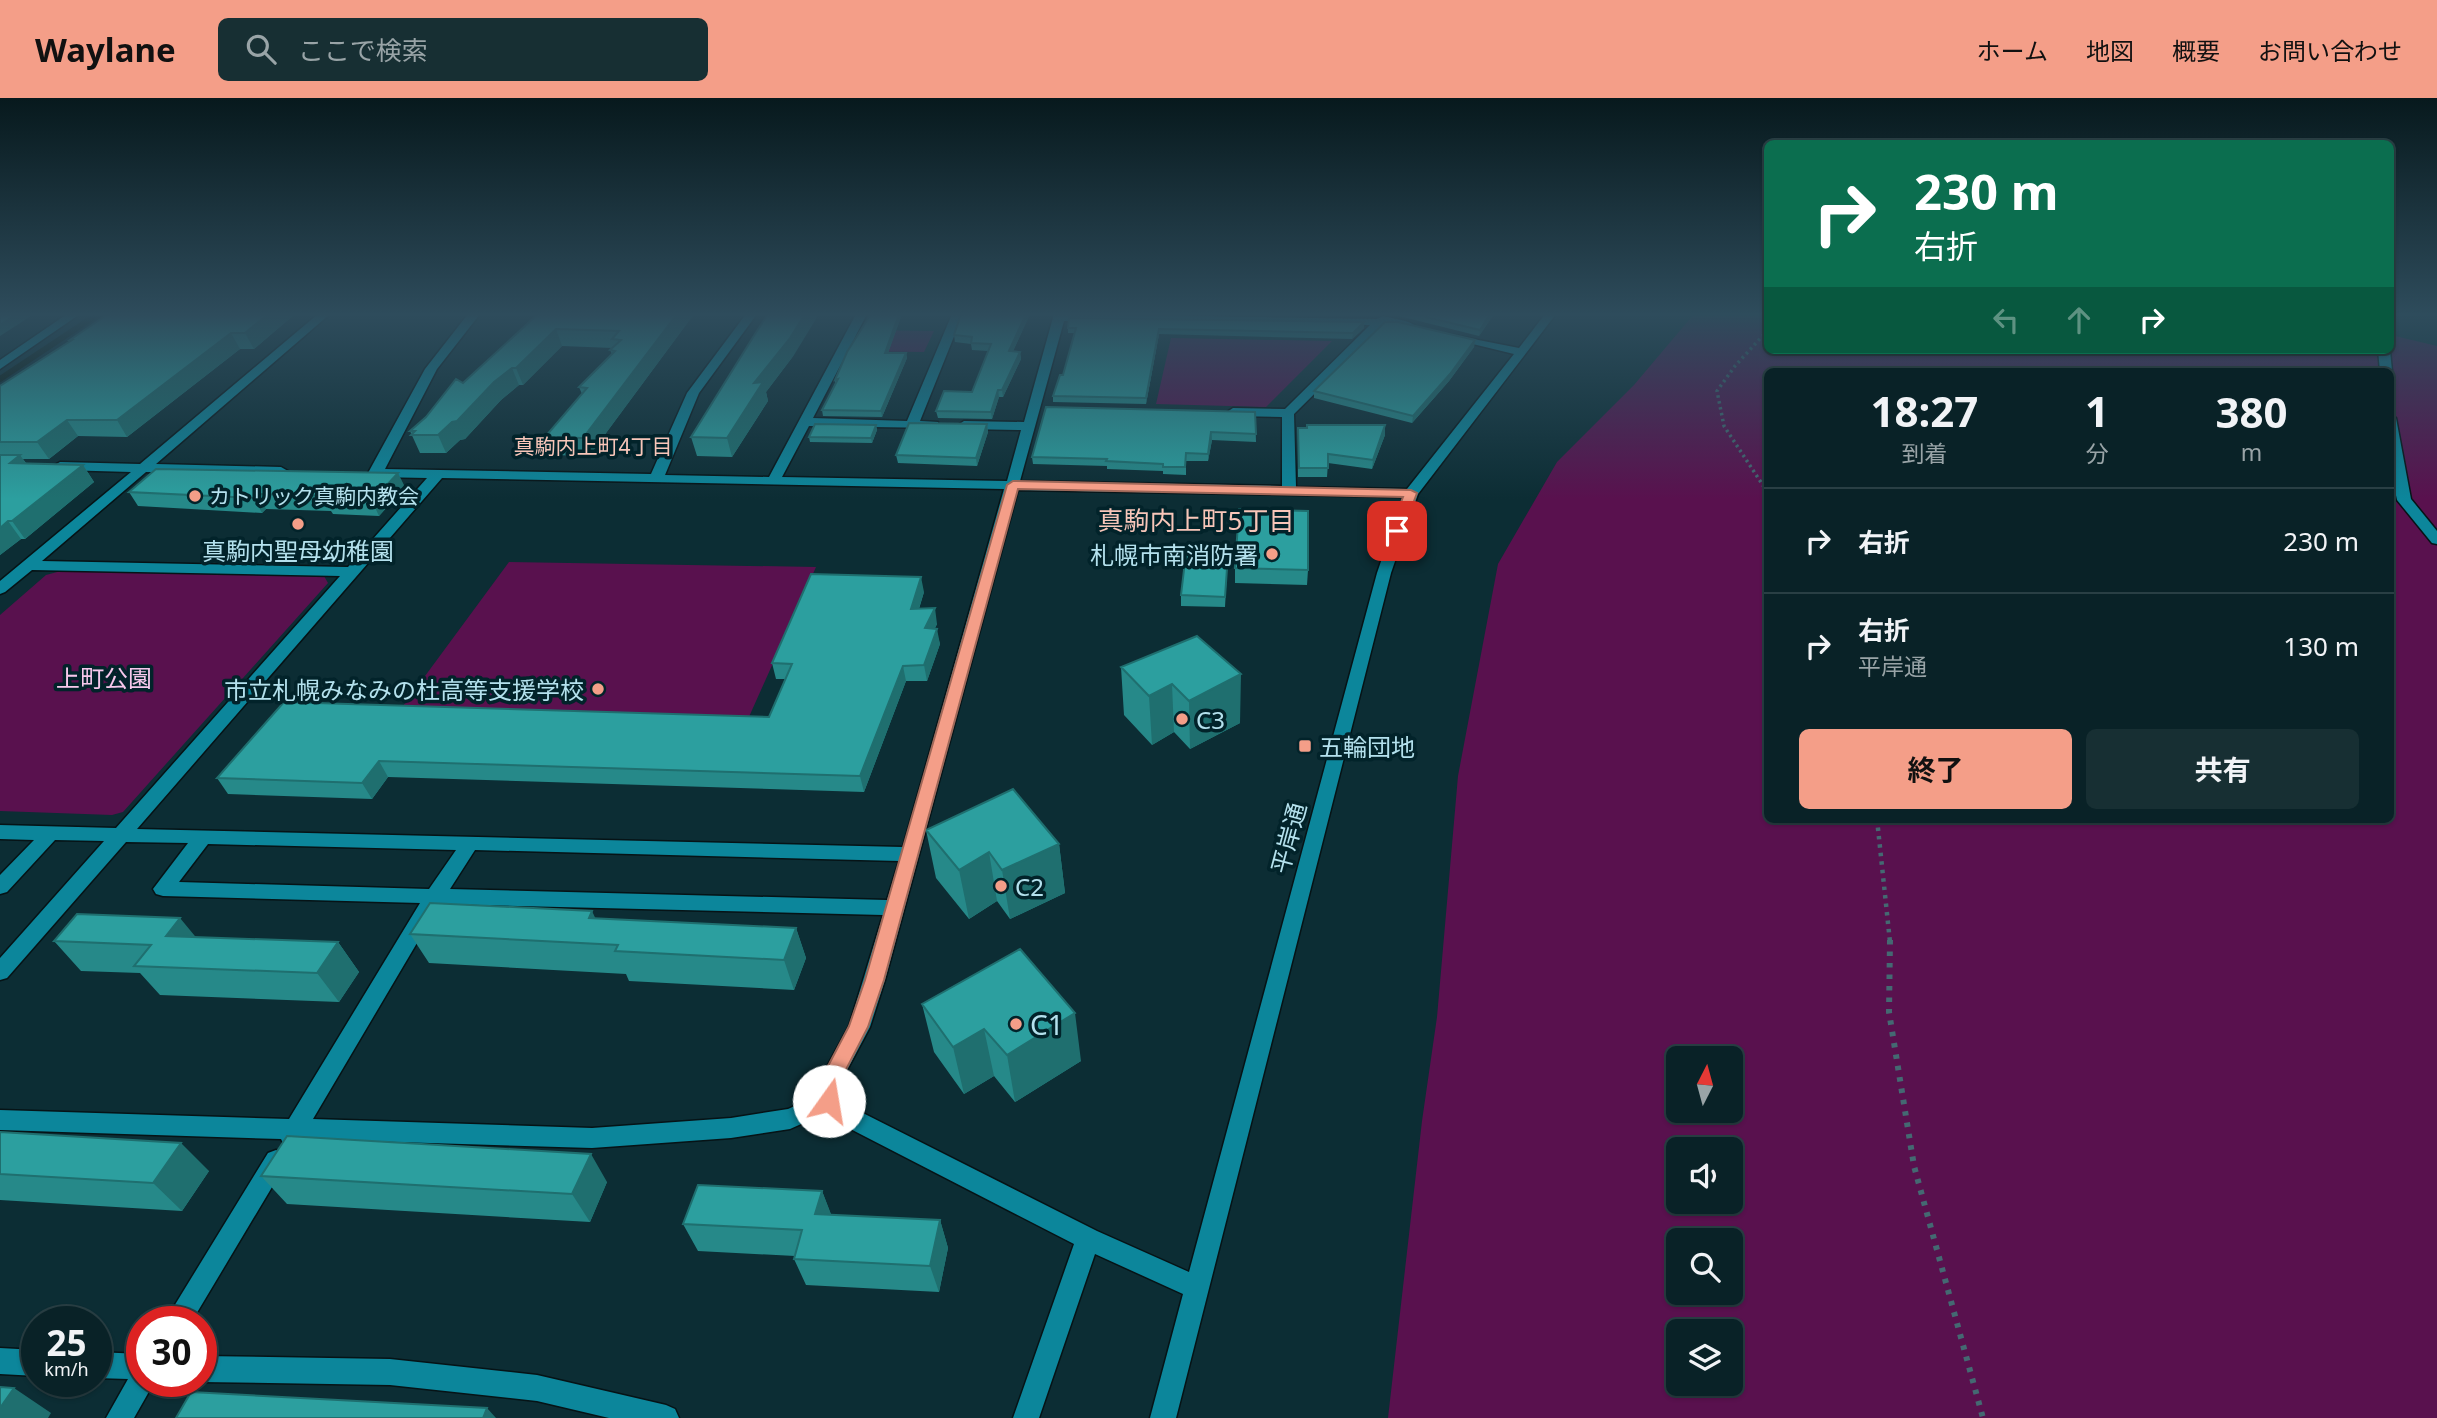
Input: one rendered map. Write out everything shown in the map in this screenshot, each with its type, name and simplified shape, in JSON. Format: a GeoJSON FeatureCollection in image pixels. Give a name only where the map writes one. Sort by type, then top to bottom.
{"type":"FeatureCollection","features":[{"type":"Feature","properties":{"kind":"street"},"geometry":{"type":"LineString","coordinates":[[0,589],[252,376]]}},
{"type":"Feature","properties":{"kind":"street"},"geometry":{"type":"LineString","coordinates":[[427,376],[369,472],[1411,493]]}},
{"type":"Feature","properties":{"kind":"street"},"geometry":{"type":"LineString","coordinates":[[657,477],[693,393],[706,376]]}},
{"type":"Feature","properties":{"kind":"street"},"geometry":{"type":"LineString","coordinates":[[774,480],[829,376]]}},
{"type":"Feature","properties":{"kind":"street"},"geometry":{"type":"LineString","coordinates":[[912,424],[932,376]]}},
{"type":"Feature","properties":{"kind":"street"},"geometry":{"type":"LineString","coordinates":[[1045,376],[896,908],[859,1027],[827,1087],[829,1101],[839,1112],[1087,1239],[1197,1288]]}},
{"type":"Feature","properties":{"kind":"street"},"geometry":{"type":"LineString","coordinates":[[1221,412],[1288,413],[1326,376]]}},
{"type":"Feature","properties":{"kind":"street","name":"平岸通"},"geometry":{"type":"LineString","coordinates":[[1163,1418],[1384,573],[1411,493],[1503,376]]}},
{"type":"Feature","properties":{"kind":"street"},"geometry":{"type":"LineString","coordinates":[[1288,413],[1289,490]]}},
{"type":"Feature","properties":{"kind":"street"},"geometry":{"type":"LineString","coordinates":[[804,422],[912,424],[1036,414]]}},
{"type":"Feature","properties":{"kind":"street"},"geometry":{"type":"LineString","coordinates":[[2394,453],[2403,500],[2437,540]]}},
{"type":"Feature","properties":{"kind":"street"},"geometry":{"type":"LineString","coordinates":[[39,466],[294,471]]}},
{"type":"Feature","properties":{"kind":"street"},"geometry":{"type":"LineString","coordinates":[[0,972],[438,474]]}},
{"type":"Feature","properties":{"kind":"street"},"geometry":{"type":"LineString","coordinates":[[28,565],[352,572]]}},
{"type":"Feature","properties":{"kind":"street"},"geometry":{"type":"LineString","coordinates":[[0,832],[910,854]]}},
{"type":"Feature","properties":{"kind":"street"},"geometry":{"type":"LineString","coordinates":[[1,885],[51,833]]}},
{"type":"Feature","properties":{"kind":"street"},"geometry":{"type":"LineString","coordinates":[[204,837],[163,889],[896,908]]}},
{"type":"Feature","properties":{"kind":"street"},"geometry":{"type":"LineString","coordinates":[[187,1306],[434,897],[470,843]]}},
{"type":"Feature","properties":{"kind":"street"},"geometry":{"type":"LineString","coordinates":[[0,1120],[592,1138],[731,1128],[790,1119],[829,1101]]}},
{"type":"Feature","properties":{"kind":"street"},"geometry":{"type":"LineString","coordinates":[[1026,1418],[1087,1239]]}},
{"type":"Feature","properties":{"kind":"street"},"geometry":{"type":"LineString","coordinates":[[0,1361],[21,1362]]}},
{"type":"Feature","properties":{"kind":"street"},"geometry":{"type":"LineString","coordinates":[[217,1369],[390,1372],[537,1388],[666,1418]]}},
{"type":"Feature","properties":{"kind":"street"},"geometry":{"type":"LineString","coordinates":[[119,1418],[132,1397]]}},
{"type":"Feature","properties":{"kind":"path"},"geometry":{"type":"LineString","coordinates":[[1728,376],[1717,391],[1724,426],[1764,487]]}},
{"type":"Feature","properties":{"kind":"path"},"geometry":{"type":"LineString","coordinates":[[1877,823],[1890,924],[1889,1012],[1914,1166],[1983,1418]]}},
{"type":"Feature","properties":{"kind":"green space"},"geometry":{"type":"Polygon","coordinates":[[[1162,376],[1297,376],[1266,407],[1156,404],[1162,376]]]}},
{"type":"Feature","properties":{"kind":"green space"},"geometry":{"type":"Polygon","coordinates":[[[1642,376],[1764,376],[1764,823],[2394,823],[2394,376],[2437,376],[2437,1418],[1388,1418],[1422,1121],[1437,1017],[1458,776],[1498,564],[1557,462],[1642,376]]]}},
{"type":"Feature","properties":{"kind":"green space"},"geometry":{"type":"Polygon","coordinates":[[[509,562],[816,567],[748,719],[400,710],[509,562]]]}},
{"type":"Feature","properties":{"kind":"green space","name":"上町公園"},"geometry":{"type":"Polygon","coordinates":[[[61,571],[324,576],[328,583],[123,812],[112,815],[0,811],[0,615],[46,575],[61,571]]]}},
{"type":"Feature","properties":{"kind":"building"},"geometry":{"type":"Polygon","coordinates":[[[16,376],[175,376],[117,420],[67,420],[37,442],[0,442],[0,386],[16,376]]]}},
{"type":"Feature","properties":{"kind":"building"},"geometry":{"type":"Polygon","coordinates":[[[471,376],[502,376],[457,421],[452,422],[438,435],[411,435],[415,431],[410,431],[426,417],[456,379],[463,383],[471,376]]]}},
{"type":"Feature","properties":{"kind":"building"},"geometry":{"type":"Polygon","coordinates":[[[590,376],[630,376],[583,438],[545,437],[587,388],[579,387],[590,376]]]}},
{"type":"Feature","properties":{"kind":"building"},"geometry":{"type":"Polygon","coordinates":[[[729,376],[760,376],[754,383],[763,382],[727,438],[691,437],[729,376]]]}},
{"type":"Feature","properties":{"kind":"building"},"geometry":{"type":"Polygon","coordinates":[[[837,376],[896,376],[881,411],[822,410],[838,379],[835,380],[837,376]]]}},
{"type":"Feature","properties":{"kind":"building"},"geometry":{"type":"Polygon","coordinates":[[[978,376],[1009,376],[1002,390],[998,390],[991,412],[936,411],[944,391],[972,392],[978,376]]]}},
{"type":"Feature","properties":{"kind":"building"},"geometry":{"type":"Polygon","coordinates":[[[1060,376],[1150,376],[1146,398],[1053,396],[1060,376]]]}},
{"type":"Feature","properties":{"kind":"building"},"geometry":{"type":"Polygon","coordinates":[[[1330,376],[1449,376],[1413,416],[1314,391],[1330,376]]]}},
{"type":"Feature","properties":{"kind":"building"},"geometry":{"type":"Polygon","coordinates":[[[1046,407],[1255,412],[1256,434],[1211,432],[1208,454],[1186,453],[1185,467],[1163,467],[1163,464],[1106,461],[1107,459],[1032,457],[1046,407]]]}},
{"type":"Feature","properties":{"kind":"building"},"geometry":{"type":"Polygon","coordinates":[[[909,423],[987,424],[976,458],[896,455],[909,423]]]}},
{"type":"Feature","properties":{"kind":"building"},"geometry":{"type":"Polygon","coordinates":[[[815,424],[876,425],[871,438],[809,437],[815,424]]]}},
{"type":"Feature","properties":{"kind":"building"},"geometry":{"type":"Polygon","coordinates":[[[1307,425],[1385,425],[1373,460],[1328,454],[1328,468],[1299,468],[1298,428],[1307,428],[1307,425]]]}},
{"type":"Feature","properties":{"kind":"building"},"geometry":{"type":"Polygon","coordinates":[[[0,455],[20,455],[10,463],[83,465],[0,528],[0,455]]]}},
{"type":"Feature","properties":{"kind":"building"},"geometry":{"type":"Polygon","coordinates":[[[156,469],[398,473],[372,501],[325,500],[328,496],[258,494],[254,498],[129,492],[156,469]]]}},
{"type":"Feature","properties":{"kind":"building","name":"札幌市南消防署"},"geometry":{"type":"Polygon","coordinates":[[[1239,509],[1308,511],[1308,570],[1235,568],[1239,509]]]}},
{"type":"Feature","properties":{"kind":"building"},"geometry":{"type":"Polygon","coordinates":[[[1186,553],[1228,554],[1225,597],[1181,595],[1186,553]]]}},
{"type":"Feature","properties":{"kind":"building"},"geometry":{"type":"Polygon","coordinates":[[[811,574],[921,577],[911,609],[935,608],[925,628],[937,629],[924,665],[903,666],[860,776],[379,761],[362,783],[217,778],[284,702],[769,717],[792,664],[772,663],[811,574]]]}},
{"type":"Feature","properties":{"kind":"building"},"geometry":{"type":"Polygon","coordinates":[[[1197,636],[1241,674],[1189,701],[1172,684],[1149,696],[1121,667],[1197,636]]]}},
{"type":"Feature","properties":{"kind":"building"},"geometry":{"type":"Polygon","coordinates":[[[1013,789],[1059,844],[1002,870],[989,852],[959,870],[926,830],[1013,789]]]}},
{"type":"Feature","properties":{"kind":"building"},"geometry":{"type":"Polygon","coordinates":[[[430,903],[592,911],[589,918],[796,928],[784,960],[615,951],[618,945],[410,934],[430,903]]]}},
{"type":"Feature","properties":{"kind":"building"},"geometry":{"type":"Polygon","coordinates":[[[77,914],[180,918],[166,936],[338,942],[317,973],[134,966],[151,945],[54,941],[77,914]]]}},
{"type":"Feature","properties":{"kind":"building"},"geometry":{"type":"Polygon","coordinates":[[[1020,949],[1075,1013],[1007,1055],[984,1029],[953,1047],[922,1004],[1020,949]]]}},
{"type":"Feature","properties":{"kind":"building"},"geometry":{"type":"Polygon","coordinates":[[[0,1132],[181,1143],[153,1183],[0,1174],[0,1132]]]}},
{"type":"Feature","properties":{"kind":"building"},"geometry":{"type":"Polygon","coordinates":[[[287,1136],[591,1154],[572,1194],[261,1176],[287,1136]]]}},
{"type":"Feature","properties":{"kind":"building"},"geometry":{"type":"Polygon","coordinates":[[[698,1185],[822,1191],[815,1214],[940,1220],[930,1266],[794,1259],[802,1230],[683,1224],[698,1185]]]}},
{"type":"Feature","properties":{"kind":"building"},"geometry":{"type":"Polygon","coordinates":[[[0,1387],[14,1388],[0,1408],[0,1387]]]}},
{"type":"Feature","properties":{"kind":"building"},"geometry":{"type":"Polygon","coordinates":[[[217,1393],[487,1408],[483,1418],[176,1418],[188,1397],[217,1397],[217,1393]]]}},
{"type":"Feature","properties":{"kind":"waterway"},"geometry":{"type":"LineString","coordinates":[[0,379],[5,376]]}},
{"type":"Feature","properties":{"kind":"place","name":"カトリック真駒内教会"},"geometry":{"type":"Point","coordinates":[195,496]}},
{"type":"Feature","properties":{"kind":"place","name":"真駒内聖母幼稚園"},"geometry":{"type":"Point","coordinates":[298,524]}},
{"type":"Feature","properties":{"kind":"place","name":"札幌市南消防署"},"geometry":{"type":"Point","coordinates":[1272,554]}},
{"type":"Feature","properties":{"kind":"place","name":"市立札幌みなみの杜高等支援学校"},"geometry":{"type":"Point","coordinates":[598,689]}},
{"type":"Feature","properties":{"kind":"place","name":"C3"},"geometry":{"type":"Point","coordinates":[1182,719]}},
{"type":"Feature","properties":{"kind":"place","name":"五輪団地"},"geometry":{"type":"Point","coordinates":[1305,746]}},
{"type":"Feature","properties":{"kind":"place","name":"C2"},"geometry":{"type":"Point","coordinates":[1001,886]}},
{"type":"Feature","properties":{"kind":"place","name":"C1"},"geometry":{"type":"Point","coordinates":[1016,1024]}},
{"type":"Feature","properties":{"kind":"district","name":"真駒内上町4丁目"},"geometry":{"type":"Point","coordinates":[593,446]}},
{"type":"Feature","properties":{"kind":"district","name":"真駒内上町5丁目"},"geometry":{"type":"Point","coordinates":[1196,520]}},
{"type":"Feature","properties":{"kind":"route"},"geometry":{"type":"LineString","coordinates":[[829,1101],[827,1087],[859,1027],[875,980],[1013,485],[1411,493],[1397,531]]}}]}
